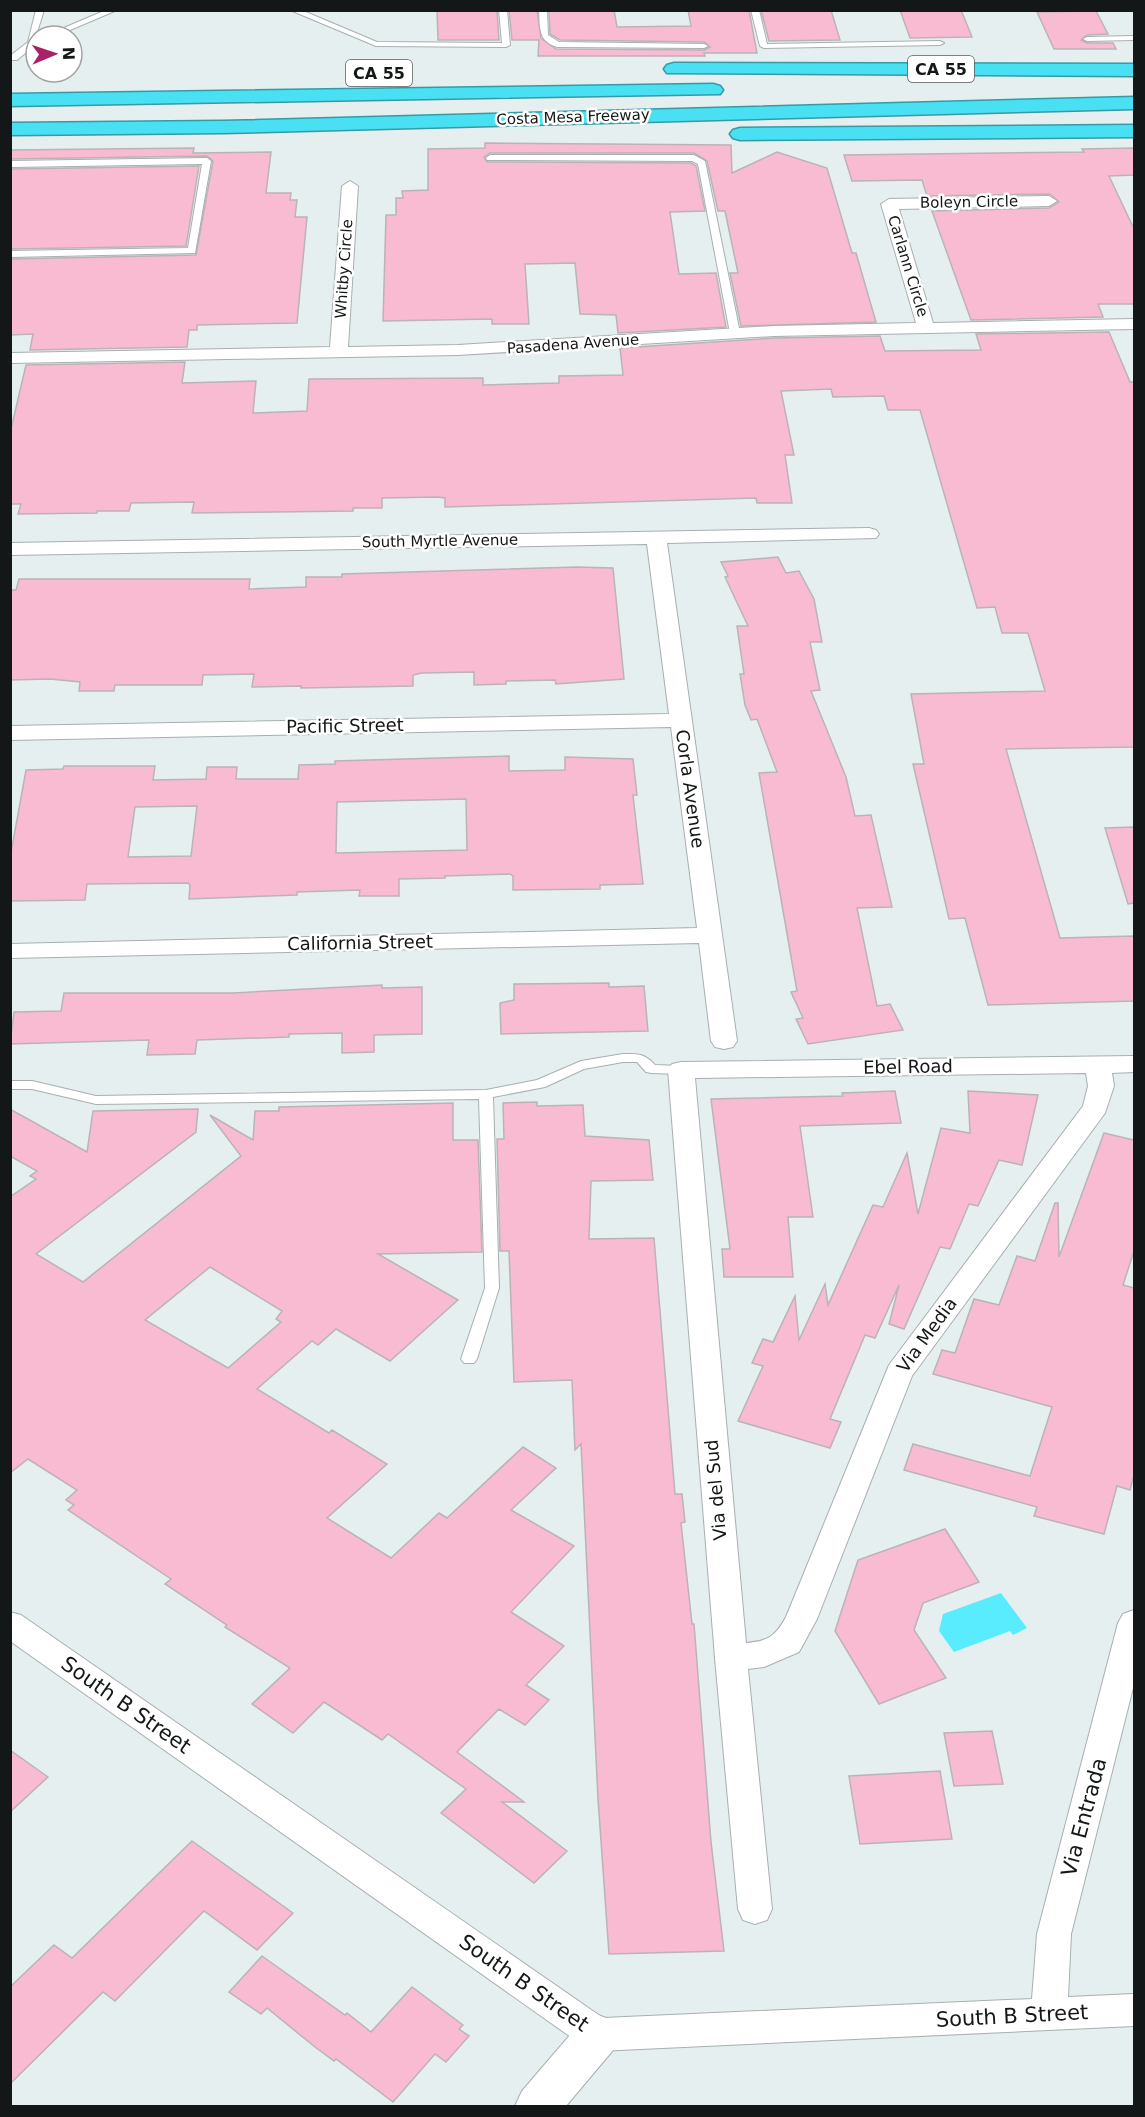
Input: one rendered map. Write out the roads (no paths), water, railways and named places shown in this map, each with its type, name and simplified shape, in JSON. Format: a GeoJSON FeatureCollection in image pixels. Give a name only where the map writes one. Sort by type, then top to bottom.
{"type":"FeatureCollection","features":[{"type":"Feature","properties":{"kind":"highway"},"geometry":{"type":"LineString","coordinates":[[748,68],[1134,59]]}},
{"type":"Feature","properties":{"kind":"highway","name":"CA 55"},"geometry":{"type":"LineString","coordinates":[[653,70],[748,68],[1134,70]]}},
{"type":"Feature","properties":{"kind":"highway"},"geometry":{"type":"LineString","coordinates":[[828,88],[1134,82]]}},
{"type":"Feature","properties":{"kind":"highway"},"geometry":{"type":"LineString","coordinates":[[10,100],[733,90]]}},
{"type":"Feature","properties":{"kind":"highway"},"geometry":{"type":"LineString","coordinates":[[10,106],[1134,90]]}},
{"type":"Feature","properties":{"kind":"highway","name":"Costa Mesa Freeway"},"geometry":{"type":"LineString","coordinates":[[10,129],[223,126],[1134,103]]}},
{"type":"Feature","properties":{"kind":"highway"},"geometry":{"type":"LineString","coordinates":[[1017,105],[1078,112],[1134,112]]}},
{"type":"Feature","properties":{"kind":"highway"},"geometry":{"type":"LineString","coordinates":[[223,126],[339,134],[681,134]]}},
{"type":"Feature","properties":{"kind":"highway"},"geometry":{"type":"LineString","coordinates":[[716,134],[1134,131]]}},
{"type":"Feature","properties":{"kind":"street","name":"Whitby Circle"},"geometry":{"type":"LineString","coordinates":[[339,352],[350,186]]}},
{"type":"Feature","properties":{"kind":"street","name":"Boleyn Circle"},"geometry":{"type":"LineString","coordinates":[[889,204],[1049,201]]}},
{"type":"Feature","properties":{"kind":"street","name":"Carlann Circle"},"geometry":{"type":"LineString","coordinates":[[889,204],[927,327]]}},
{"type":"Feature","properties":{"kind":"street","name":"Pasadena Avenue"},"geometry":{"type":"LineString","coordinates":[[10,358],[502,348],[735,333],[1134,324]]}},
{"type":"Feature","properties":{"kind":"street","name":"South Myrtle Avenue"},"geometry":{"type":"LineString","coordinates":[[10,549],[869,534]]}},
{"type":"Feature","properties":{"kind":"street","name":"Corla Avenue"},"geometry":{"type":"LineString","coordinates":[[656,538],[724,1041]]}},
{"type":"Feature","properties":{"kind":"street","name":"Pacific Street"},"geometry":{"type":"LineString","coordinates":[[10,733],[680,720]]}},
{"type":"Feature","properties":{"kind":"street","name":"California Street"},"geometry":{"type":"LineString","coordinates":[[10,951],[709,935]]}},
{"type":"Feature","properties":{"kind":"street","name":"Ebel Road"},"geometry":{"type":"LineString","coordinates":[[681,1070],[1134,1064]]}},
{"type":"Feature","properties":{"kind":"street","name":"Via Media"},"geometry":{"type":"LineString","coordinates":[[731,1658],[764,1654],[788,1643],[801,1619],[899,1372],[1096,1107],[1101,1086],[1098,1065]]}},
{"type":"Feature","properties":{"kind":"street","name":"Via del Sud"},"geometry":{"type":"LineString","coordinates":[[681,1070],[731,1658],[755,1909]]}},
{"type":"Feature","properties":{"kind":"street","name":"Via Entrada"},"geometry":{"type":"LineString","coordinates":[[1049,2014],[1054,1934],[1134,1623]]}},
{"type":"Feature","properties":{"kind":"street","name":"South B Street"},"geometry":{"type":"LineString","coordinates":[[10,1624],[598,2035],[1134,2010]]}},
{"type":"Feature","properties":{"kind":"street"},"geometry":{"type":"LineString","coordinates":[[538,2106],[598,2035]]}},
{"type":"Feature","properties":{"kind":"lane"},"geometry":{"type":"LineString","coordinates":[[80,24],[114,10]]}},
{"type":"Feature","properties":{"kind":"lane"},"geometry":{"type":"LineString","coordinates":[[292,10],[376,45],[506,45],[503,10]]}},
{"type":"Feature","properties":{"kind":"lane"},"geometry":{"type":"LineString","coordinates":[[543,10],[545,38],[550,44],[565,46],[704,46]]}},
{"type":"Feature","properties":{"kind":"lane"},"geometry":{"type":"LineString","coordinates":[[755,10],[764,46],[940,43]]}},
{"type":"Feature","properties":{"kind":"lane"},"geometry":{"type":"LineString","coordinates":[[1087,39],[1134,38]]}},
{"type":"Feature","properties":{"kind":"lane"},"geometry":{"type":"LineString","coordinates":[[10,58],[14,58],[24,50]]}},
{"type":"Feature","properties":{"kind":"lane"},"geometry":{"type":"LineString","coordinates":[[490,158],[694,158],[702,164],[735,333]]}},
{"type":"Feature","properties":{"kind":"lane"},"geometry":{"type":"LineString","coordinates":[[10,164],[207,161],[192,251],[10,254]]}},
{"type":"Feature","properties":{"kind":"lane"},"geometry":{"type":"LineString","coordinates":[[10,1085],[32,1085],[96,1100],[486,1094],[540,1083],[581,1065],[623,1058],[641,1058],[651,1069],[681,1070]]}},
{"type":"Feature","properties":{"kind":"lane"},"geometry":{"type":"LineString","coordinates":[[469,1359],[492,1288],[486,1094]]}},
{"type":"Feature","properties":{"kind":"water"},"geometry":{"type":"Polygon","coordinates":[[[1001,1593],[1027,1628],[1013,1635],[1010,1631],[954,1652],[939,1631],[943,1614],[1001,1593]]]}}]}
